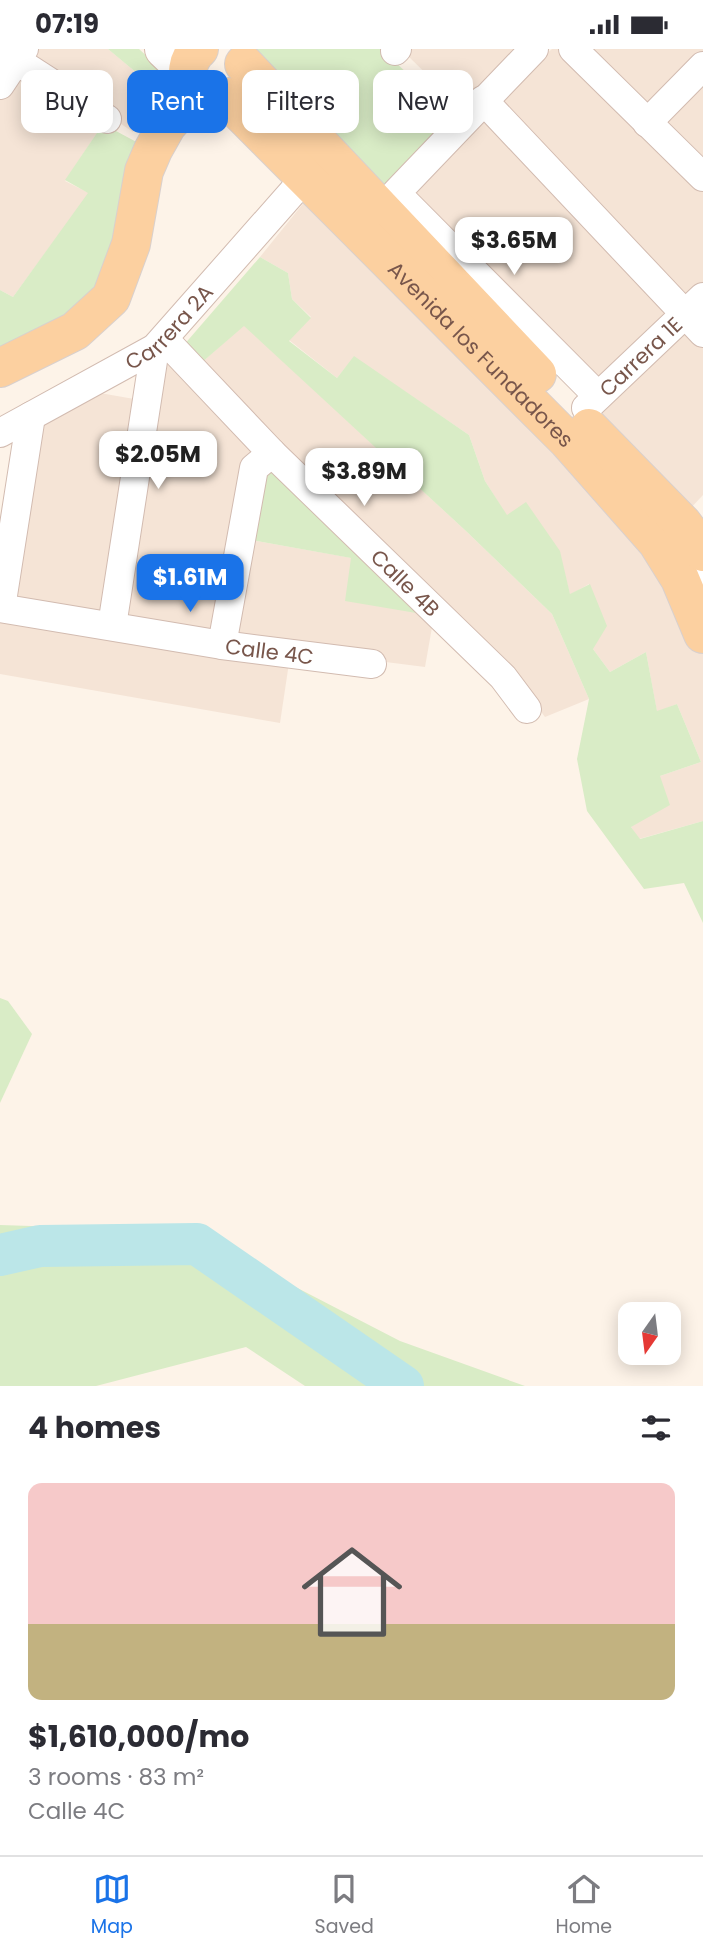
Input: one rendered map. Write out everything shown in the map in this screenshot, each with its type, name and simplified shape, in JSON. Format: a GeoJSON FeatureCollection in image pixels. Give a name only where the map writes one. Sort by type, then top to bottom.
{"type":"FeatureCollection","features":[{"type":"Feature","properties":{"kind":"main road"},"geometry":{"type":"LineString","coordinates":[[228,93],[233,96],[245,78],[239,56]]}},
{"type":"Feature","properties":{"kind":"main road","name":"Avenida los Fundadores"},"geometry":{"type":"LineString","coordinates":[[239,56],[588,406],[683,524],[695,568],[703,634]]}},
{"type":"Feature","properties":{"kind":"main road","name":"Avenida los Fundadores"},"geometry":{"type":"LineString","coordinates":[[228,103],[568,441],[657,542],[695,568]]}},
{"type":"Feature","properties":{"kind":"main road"},"geometry":{"type":"LineString","coordinates":[[0,368],[75,331],[111,298],[131,244],[144,171],[163,133]]}},
{"type":"Feature","properties":{"kind":"street"},"geometry":{"type":"LineString","coordinates":[[534,49],[396,193],[588,406]]}},
{"type":"Feature","properties":{"kind":"street"},"geometry":{"type":"LineString","coordinates":[[573,49],[703,177]]}},
{"type":"Feature","properties":{"kind":"street"},"geometry":{"type":"LineString","coordinates":[[0,85],[14,53],[38,70]]}},
{"type":"Feature","properties":{"kind":"street"},"geometry":{"type":"LineString","coordinates":[[647,123],[703,67]]}},
{"type":"Feature","properties":{"kind":"street"},"geometry":{"type":"LineString","coordinates":[[483,100],[697,315]]}},
{"type":"Feature","properties":{"kind":"street","name":"Carrera 2A"},"geometry":{"type":"LineString","coordinates":[[0,433],[160,344],[305,178]]}},
{"type":"Feature","properties":{"kind":"street","name":"Carrera 1E"},"geometry":{"type":"LineString","coordinates":[[588,406],[697,315]]}},
{"type":"Feature","properties":{"kind":"street"},"geometry":{"type":"LineString","coordinates":[[112,627],[160,344]]}},
{"type":"Feature","properties":{"kind":"street","name":"Calle 4B"},"geometry":{"type":"LineString","coordinates":[[160,344],[503,677],[527,709]]}},
{"type":"Feature","properties":{"kind":"street"},"geometry":{"type":"LineString","coordinates":[[1,608],[31,416]]}},
{"type":"Feature","properties":{"kind":"street"},"geometry":{"type":"LineString","coordinates":[[222,645],[254,468],[272,453]]}},
{"type":"Feature","properties":{"kind":"street","name":"Calle 4C"},"geometry":{"type":"LineString","coordinates":[[1,608],[222,645],[373,664]]}},
{"type":"Feature","properties":{"kind":"shaded area"},"geometry":{"type":"Polygon","coordinates":[[[32,49],[108,49],[133,70],[127,70],[127,128],[113,118],[113,70],[41,70],[25,59],[32,49]]]}},
{"type":"Feature","properties":{"kind":"shaded area"},"geometry":{"type":"Polygon","coordinates":[[[407,49],[523,49],[473,103],[473,70],[422,70],[404,52],[407,49]]]}},
{"type":"Feature","properties":{"kind":"shaded area"},"geometry":{"type":"Polygon","coordinates":[[[552,49],[563,49],[703,192],[703,288],[685,305],[493,102],[552,49]]]}},
{"type":"Feature","properties":{"kind":"shaded area"},"geometry":{"type":"Polygon","coordinates":[[[583,49],[703,49],[703,60],[648,114],[583,49]]]}},
{"type":"Feature","properties":{"kind":"shaded area"},"geometry":{"type":"Polygon","coordinates":[[[20,69],[21,133],[97,133],[65,181],[89,193],[13,297],[0,290],[0,98],[20,69]]]}},
{"type":"Feature","properties":{"kind":"shaded area"},"geometry":{"type":"Polygon","coordinates":[[[703,77],[703,167],[656,122],[703,77]]]}},
{"type":"Feature","properties":{"kind":"shaded area"},"geometry":{"type":"Polygon","coordinates":[[[483,107],[669,314],[599,384],[403,191],[458,133],[473,133],[473,118],[483,107]]]}},
{"type":"Feature","properties":{"kind":"shaded area"},"geometry":{"type":"Polygon","coordinates":[[[310,195],[654,546],[703,650],[703,821],[639,839],[631,827],[660,776],[701,762],[677,704],[657,712],[646,652],[610,672],[593,649],[589,584],[570,595],[559,551],[507,516],[485,481],[469,435],[354,357],[337,378],[289,340],[311,317],[292,299],[288,273],[260,257],[310,195]]]}},
{"type":"Feature","properties":{"kind":"shaded area"},"geometry":{"type":"Polygon","coordinates":[[[684,324],[703,343],[703,495],[685,514],[586,416],[684,324]]]}},
{"type":"Feature","properties":{"kind":"shaded area"},"geometry":{"type":"Polygon","coordinates":[[[244,325],[552,614],[589,699],[545,717],[513,674],[200,364],[244,325]]]}},
{"type":"Feature","properties":{"kind":"shaded area"},"geometry":{"type":"Polygon","coordinates":[[[159,353],[266,452],[218,639],[118,623],[159,353]]]}},
{"type":"Feature","properties":{"kind":"shaded area"},"geometry":{"type":"Polygon","coordinates":[[[94,392],[140,400],[105,617],[9,603],[38,421],[94,392]]]}},
{"type":"Feature","properties":{"kind":"shaded area"},"geometry":{"type":"Polygon","coordinates":[[[245,539],[352,558],[434,616],[425,667],[228,642],[245,539]]]}},
{"type":"Feature","properties":{"kind":"shaded area"},"geometry":{"type":"Polygon","coordinates":[[[0,613],[289,663],[280,723],[0,674],[0,613]]]}},
{"type":"Feature","properties":{"kind":"green space"},"geometry":{"type":"Polygon","coordinates":[[[108,49],[139,49],[162,70],[133,70],[108,49]]]}},
{"type":"Feature","properties":{"kind":"green space"},"geometry":{"type":"Polygon","coordinates":[[[246,49],[382,49],[404,70],[373,70],[373,133],[444,133],[383,195],[325,133],[359,133],[359,70],[266,70],[246,49]]]}},
{"type":"Feature","properties":{"kind":"green space"},"geometry":{"type":"Polygon","coordinates":[[[113,129],[142,145],[107,295],[0,363],[0,290],[13,297],[88,193],[65,180],[97,133],[113,133],[113,129]]]}},
{"type":"Feature","properties":{"kind":"green space"},"geometry":{"type":"Polygon","coordinates":[[[260,257],[288,273],[292,299],[311,318],[289,341],[337,378],[354,356],[469,435],[485,481],[507,515],[526,502],[560,551],[570,594],[590,584],[607,626],[593,649],[610,672],[646,652],[657,711],[677,704],[701,762],[660,776],[670,805],[631,827],[640,839],[703,821],[703,923],[684,883],[644,889],[587,811],[577,759],[589,699],[552,614],[244,326],[200,364],[183,346],[260,257]]]}},
{"type":"Feature","properties":{"kind":"green space"},"geometry":{"type":"Polygon","coordinates":[[[273,458],[434,616],[345,601],[351,558],[245,539],[273,458]]]}},
{"type":"Feature","properties":{"kind":"green space"},"geometry":{"type":"Polygon","coordinates":[[[0,998],[8,1001],[32,1034],[0,1103],[0,998]]]}},
{"type":"Feature","properties":{"kind":"green space"},"geometry":{"type":"Polygon","coordinates":[[[0,1225],[187,1231],[400,1341],[525,1386],[305,1386],[246,1347],[96,1386],[0,1386],[0,1225]]]}},
{"type":"Feature","properties":{"kind":"waterway"},"geometry":{"type":"LineString","coordinates":[[0,1255],[40,1246],[197,1244],[403,1386]]}}]}
